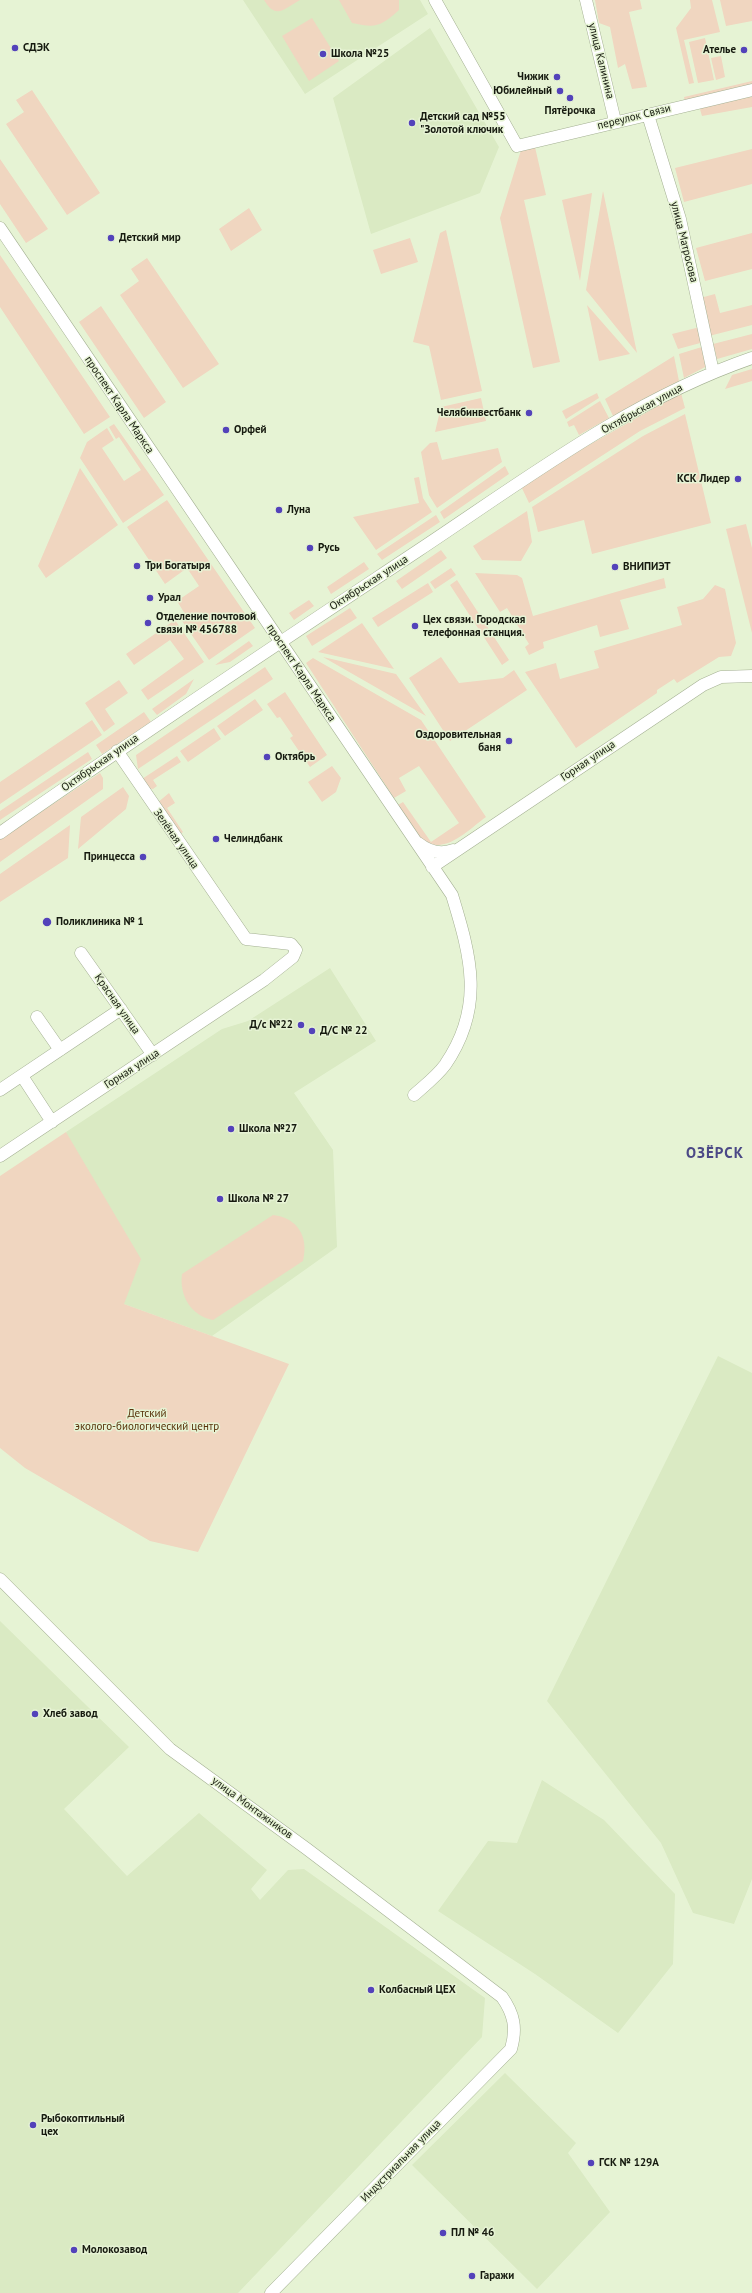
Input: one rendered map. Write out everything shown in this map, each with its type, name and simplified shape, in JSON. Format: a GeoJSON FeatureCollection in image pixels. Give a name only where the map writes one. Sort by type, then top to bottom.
{"type":"FeatureCollection","features":[{"type":"Feature","properties":{"kind":"street","name":"переулок Связи"},"geometry":{"type":"LineString","coordinates":[[435,0],[517,146],[616,121],[648,115],[752,90]]}},
{"type":"Feature","properties":{"kind":"street","name":"улица Калинина"},"geometry":{"type":"LineString","coordinates":[[586,0],[616,121]]}},
{"type":"Feature","properties":{"kind":"street","name":"улица Матросова"},"geometry":{"type":"LineString","coordinates":[[648,115],[680,218],[713,372]]}},
{"type":"Feature","properties":{"kind":"street","name":"проспект Карла Маркса"},"geometry":{"type":"LineString","coordinates":[[0,228],[452,896],[466,942],[472,985],[467,1022],[444,1066],[414,1095]]}},
{"type":"Feature","properties":{"kind":"street","name":"Октябрьская улица"},"geometry":{"type":"LineString","coordinates":[[0,833],[117,751],[553,458],[648,404],[713,372],[752,358]]}},
{"type":"Feature","properties":{"kind":"street","name":"Горная улица"},"geometry":{"type":"LineString","coordinates":[[432,867],[703,685],[721,677],[752,676]]}},
{"type":"Feature","properties":{"kind":"street","name":"Зелёная улица"},"geometry":{"type":"LineString","coordinates":[[117,751],[246,939],[294,946],[296,950],[294,957],[264,980]]}},
{"type":"Feature","properties":{"kind":"street"},"geometry":{"type":"LineString","coordinates":[[413,840],[424,848],[441,852],[460,847]]}},
{"type":"Feature","properties":{"kind":"street","name":"Красная улица"},"geometry":{"type":"LineString","coordinates":[[81,953],[153,1055]]}},
{"type":"Feature","properties":{"kind":"street","name":"Горная улица"},"geometry":{"type":"LineString","coordinates":[[0,1156],[264,980]]}},
{"type":"Feature","properties":{"kind":"street"},"geometry":{"type":"LineString","coordinates":[[0,1090],[121,1009]]}},
{"type":"Feature","properties":{"kind":"street"},"geometry":{"type":"LineString","coordinates":[[37,1017],[60,1050]]}},
{"type":"Feature","properties":{"kind":"street"},"geometry":{"type":"LineString","coordinates":[[22,1076],[52,1122]]}},
{"type":"Feature","properties":{"kind":"street","name":"улица Монтажников"},"geometry":{"type":"LineString","coordinates":[[0,1579],[170,1749],[307,1849],[502,1997],[510,2009],[514,2021]]}},
{"type":"Feature","properties":{"kind":"street","name":"Индустриальная улица"},"geometry":{"type":"LineString","coordinates":[[272,2293],[511,2049],[515,2035],[514,2021]]}},
{"type":"Feature","properties":{"kind":"shaded area","name":"Школа №25"},"geometry":{"type":"Polygon","coordinates":[[[243,0],[420,0],[428,14],[305,94],[243,0]]]}},
{"type":"Feature","properties":{"kind":"shaded area","name":"Детский сад №55 \"Золотой ключик"},"geometry":{"type":"Polygon","coordinates":[[[430,28],[499,147],[480,193],[371,234],[333,98],[430,28]]]}},
{"type":"Feature","properties":{"kind":"shaded area","name":"Школа № 27"},"geometry":{"type":"Polygon","coordinates":[[[330,968],[376,1041],[294,1093],[333,1150],[337,1247],[212,1336],[124,1304],[66,1132],[222,1029],[248,1021],[330,968]]]}},
{"type":"Feature","properties":{"kind":"shaded area"},"geometry":{"type":"Polygon","coordinates":[[[718,1356],[752,1373],[752,1879],[734,1924],[693,1913],[661,1843],[547,1701],[718,1356]]]}},
{"type":"Feature","properties":{"kind":"shaded area"},"geometry":{"type":"Polygon","coordinates":[[[0,1621],[129,1747],[64,1809],[127,1876],[199,1813],[267,1870],[251,1889],[260,1900],[288,1870],[304,1869],[485,1998],[482,2037],[238,2293],[0,2293],[0,1621]]]}},
{"type":"Feature","properties":{"kind":"shaded area"},"geometry":{"type":"Polygon","coordinates":[[[542,1780],[604,1820],[675,1894],[673,1964],[618,2033],[535,1974],[438,1911],[488,1841],[517,1843],[542,1780]]]}},
{"type":"Feature","properties":{"kind":"shaded area"},"geometry":{"type":"Polygon","coordinates":[[[505,2073],[576,2143],[568,2153],[610,2212],[537,2289],[412,2165],[505,2073]]]}},
{"type":"Feature","properties":{"kind":"green space"},"geometry":{"type":"Polygon","coordinates":[[[264,0],[300,0],[285,9],[276,11],[272,10],[264,0]]]}},
{"type":"Feature","properties":{"kind":"green space"},"geometry":{"type":"Polygon","coordinates":[[[339,0],[399,0],[399,10],[387,20],[377,25],[360,25],[352,23],[339,0]]]}},
{"type":"Feature","properties":{"kind":"green space"},"geometry":{"type":"Polygon","coordinates":[[[595,0],[640,0],[642,9],[629,12],[647,87],[632,89],[625,64],[618,68],[610,27],[599,23],[595,0]]]}},
{"type":"Feature","properties":{"kind":"green space"},"geometry":{"type":"Polygon","coordinates":[[[690,0],[712,0],[720,32],[684,40],[694,83],[689,84],[676,28],[691,8],[690,0]]]}},
{"type":"Feature","properties":{"kind":"green space"},"geometry":{"type":"Polygon","coordinates":[[[720,0],[752,0],[752,21],[726,26],[720,0]]]}},
{"type":"Feature","properties":{"kind":"green space"},"geometry":{"type":"Polygon","coordinates":[[[312,18],[339,61],[309,81],[282,36],[312,18]]]}},
{"type":"Feature","properties":{"kind":"green space"},"geometry":{"type":"Polygon","coordinates":[[[705,38],[714,80],[698,83],[689,42],[705,38]]]}},
{"type":"Feature","properties":{"kind":"green space"},"geometry":{"type":"Polygon","coordinates":[[[721,56],[725,77],[716,80],[711,58],[721,56]]]}},
{"type":"Feature","properties":{"kind":"green space"},"geometry":{"type":"Polygon","coordinates":[[[752,81],[752,86],[685,101],[684,97],[752,81]]]}},
{"type":"Feature","properties":{"kind":"green space"},"geometry":{"type":"Polygon","coordinates":[[[32,90],[100,193],[67,215],[6,124],[24,112],[16,100],[32,90]]]}},
{"type":"Feature","properties":{"kind":"green space"},"geometry":{"type":"Polygon","coordinates":[[[752,94],[752,107],[702,116],[699,106],[752,94]]]}},
{"type":"Feature","properties":{"kind":"green space"},"geometry":{"type":"Polygon","coordinates":[[[535,147],[546,195],[524,200],[560,362],[533,368],[500,218],[521,150],[535,147]]]}},
{"type":"Feature","properties":{"kind":"green space"},"geometry":{"type":"Polygon","coordinates":[[[752,149],[752,184],[684,202],[675,168],[752,149]]]}},
{"type":"Feature","properties":{"kind":"green space"},"geometry":{"type":"Polygon","coordinates":[[[0,159],[48,229],[26,243],[0,204],[0,159]]]}},
{"type":"Feature","properties":{"kind":"green space"},"geometry":{"type":"Polygon","coordinates":[[[603,191],[637,353],[586,290],[603,191]]]}},
{"type":"Feature","properties":{"kind":"green space"},"geometry":{"type":"Polygon","coordinates":[[[592,193],[580,281],[562,200],[592,193]]]}},
{"type":"Feature","properties":{"kind":"green space"},"geometry":{"type":"Polygon","coordinates":[[[249,208],[262,230],[231,251],[219,229],[249,208]]]}},
{"type":"Feature","properties":{"kind":"green space"},"geometry":{"type":"Polygon","coordinates":[[[446,230],[482,391],[441,400],[429,346],[413,342],[440,233],[446,230]]]}},
{"type":"Feature","properties":{"kind":"green space"},"geometry":{"type":"Polygon","coordinates":[[[752,233],[752,269],[705,281],[696,248],[752,233]]]}},
{"type":"Feature","properties":{"kind":"green space"},"geometry":{"type":"Polygon","coordinates":[[[410,238],[418,262],[381,274],[373,250],[410,238]]]}},
{"type":"Feature","properties":{"kind":"green space"},"geometry":{"type":"Polygon","coordinates":[[[0,255],[110,417],[84,434],[0,307],[0,255]]]}},
{"type":"Feature","properties":{"kind":"green space"},"geometry":{"type":"Polygon","coordinates":[[[147,258],[219,364],[183,388],[120,295],[139,281],[131,269],[147,258]]]}},
{"type":"Feature","properties":{"kind":"green space"},"geometry":{"type":"Polygon","coordinates":[[[715,294],[720,313],[752,305],[752,325],[709,336],[700,298],[715,294]]]}},
{"type":"Feature","properties":{"kind":"green space"},"geometry":{"type":"Polygon","coordinates":[[[587,305],[630,354],[599,361],[587,305]]]}},
{"type":"Feature","properties":{"kind":"green space"},"geometry":{"type":"Polygon","coordinates":[[[101,306],[166,402],[144,418],[79,322],[101,306]]]}},
{"type":"Feature","properties":{"kind":"green space"},"geometry":{"type":"Polygon","coordinates":[[[700,327],[704,342],[678,349],[672,334],[700,327]]]}},
{"type":"Feature","properties":{"kind":"green space"},"geometry":{"type":"Polygon","coordinates":[[[752,334],[752,349],[717,359],[713,344],[752,334]]]}},
{"type":"Feature","properties":{"kind":"green space"},"geometry":{"type":"Polygon","coordinates":[[[705,346],[709,365],[684,378],[679,354],[705,346]]]}},
{"type":"Feature","properties":{"kind":"green space"},"geometry":{"type":"Polygon","coordinates":[[[674,356],[679,381],[613,416],[605,399],[674,356]]]}},
{"type":"Feature","properties":{"kind":"green space"},"geometry":{"type":"Polygon","coordinates":[[[752,369],[752,381],[725,389],[732,375],[752,369]]]}},
{"type":"Feature","properties":{"kind":"green space"},"geometry":{"type":"Polygon","coordinates":[[[597,393],[599,398],[566,419],[562,411],[597,393]]]}},
{"type":"Feature","properties":{"kind":"green space"},"geometry":{"type":"Polygon","coordinates":[[[681,393],[685,408],[640,431],[529,503],[520,484],[681,393]]]}},
{"type":"Feature","properties":{"kind":"green space"},"geometry":{"type":"Polygon","coordinates":[[[481,398],[486,421],[435,432],[441,407],[481,398]]]}},
{"type":"Feature","properties":{"kind":"green space"},"geometry":{"type":"Polygon","coordinates":[[[600,401],[609,418],[579,435],[574,425],[569,427],[567,422],[600,401]]]}},
{"type":"Feature","properties":{"kind":"green space"},"geometry":{"type":"Polygon","coordinates":[[[685,414],[711,523],[592,554],[584,520],[538,532],[532,507],[643,436],[685,414]]]}},
{"type":"Feature","properties":{"kind":"green space"},"geometry":{"type":"Polygon","coordinates":[[[114,424],[164,495],[123,523],[80,458],[87,442],[107,428],[114,440],[102,448],[124,481],[141,470],[119,437],[116,439],[109,427],[114,424]]]}},
{"type":"Feature","properties":{"kind":"green space"},"geometry":{"type":"Polygon","coordinates":[[[437,442],[442,460],[498,448],[502,462],[437,508],[429,495],[421,452],[430,443],[437,442]]]}},
{"type":"Feature","properties":{"kind":"green space"},"geometry":{"type":"Polygon","coordinates":[[[505,466],[509,474],[444,519],[440,512],[505,466]]]}},
{"type":"Feature","properties":{"kind":"green space"},"geometry":{"type":"Polygon","coordinates":[[[80,468],[118,525],[46,578],[38,566],[80,468]]]}},
{"type":"Feature","properties":{"kind":"green space"},"geometry":{"type":"Polygon","coordinates":[[[419,477],[423,498],[432,512],[376,550],[353,517],[419,503],[414,478],[419,477]]]}},
{"type":"Feature","properties":{"kind":"green space"},"geometry":{"type":"Polygon","coordinates":[[[167,500],[255,628],[209,660],[180,618],[185,614],[177,601],[199,586],[187,568],[165,584],[127,527],[167,500]]]}},
{"type":"Feature","properties":{"kind":"green space"},"geometry":{"type":"Polygon","coordinates":[[[527,511],[532,542],[521,561],[482,560],[473,546],[527,511]]]}},
{"type":"Feature","properties":{"kind":"green space"},"geometry":{"type":"Polygon","coordinates":[[[436,515],[440,522],[382,560],[377,554],[436,515]]]}},
{"type":"Feature","properties":{"kind":"green space"},"geometry":{"type":"Polygon","coordinates":[[[746,524],[752,548],[752,633],[726,529],[746,524]]]}},
{"type":"Feature","properties":{"kind":"green space"},"geometry":{"type":"Polygon","coordinates":[[[441,550],[447,558],[402,589],[396,581],[441,550]]]}},
{"type":"Feature","properties":{"kind":"green space"},"geometry":{"type":"Polygon","coordinates":[[[364,562],[369,569],[331,594],[327,587],[364,562]]]}},
{"type":"Feature","properties":{"kind":"green space"},"geometry":{"type":"Polygon","coordinates":[[[451,568],[456,575],[435,589],[430,582],[451,568]]]}},
{"type":"Feature","properties":{"kind":"green space"},"geometry":{"type":"Polygon","coordinates":[[[475,573],[517,575],[522,578],[533,616],[664,578],[666,588],[620,600],[629,629],[600,637],[597,625],[543,642],[544,648],[529,655],[525,647],[529,644],[507,608],[500,612],[475,573]]]}},
{"type":"Feature","properties":{"kind":"green space"},"geometry":{"type":"Polygon","coordinates":[[[457,580],[509,660],[502,665],[450,585],[457,580]]]}},
{"type":"Feature","properties":{"kind":"green space"},"geometry":{"type":"Polygon","coordinates":[[[428,583],[433,592],[378,627],[372,618],[428,583]]]}},
{"type":"Feature","properties":{"kind":"green space"},"geometry":{"type":"Polygon","coordinates":[[[715,585],[725,589],[736,643],[731,656],[719,657],[677,683],[674,679],[657,690],[657,693],[576,748],[525,672],[556,663],[560,679],[599,668],[594,651],[682,625],[677,607],[703,599],[715,585]]]}},
{"type":"Feature","properties":{"kind":"green space"},"geometry":{"type":"Polygon","coordinates":[[[309,600],[314,606],[294,620],[289,613],[309,600]]]}},
{"type":"Feature","properties":{"kind":"green space"},"geometry":{"type":"Polygon","coordinates":[[[350,608],[357,618],[312,646],[306,636],[350,608]]]}},
{"type":"Feature","properties":{"kind":"green space"},"geometry":{"type":"Polygon","coordinates":[[[175,620],[204,662],[148,700],[141,690],[184,659],[170,640],[134,665],[126,654],[175,620]]]}},
{"type":"Feature","properties":{"kind":"green space"},"geometry":{"type":"Polygon","coordinates":[[[362,623],[394,669],[318,652],[362,623]]]}},
{"type":"Feature","properties":{"kind":"green space"},"geometry":{"type":"Polygon","coordinates":[[[249,641],[253,646],[230,662],[215,665],[249,641]]]}},
{"type":"Feature","properties":{"kind":"green space"},"geometry":{"type":"Polygon","coordinates":[[[323,657],[396,674],[426,716],[323,657]]]}},
{"type":"Feature","properties":{"kind":"green space"},"geometry":{"type":"Polygon","coordinates":[[[441,657],[459,683],[503,678],[514,670],[527,690],[450,741],[409,678],[441,657]]]}},
{"type":"Feature","properties":{"kind":"green space"},"geometry":{"type":"Polygon","coordinates":[[[313,658],[421,720],[486,817],[464,834],[448,843],[440,845],[431,844],[419,837],[398,805],[403,802],[431,842],[459,823],[419,766],[399,778],[406,791],[394,798],[306,663],[313,658]]]}},
{"type":"Feature","properties":{"kind":"green space"},"geometry":{"type":"Polygon","coordinates":[[[265,667],[273,679],[138,769],[136,755],[265,667]]]}},
{"type":"Feature","properties":{"kind":"green space"},"geometry":{"type":"Polygon","coordinates":[[[194,679],[186,694],[157,715],[152,709],[194,679]]]}},
{"type":"Feature","properties":{"kind":"green space"},"geometry":{"type":"Polygon","coordinates":[[[119,680],[128,693],[105,709],[115,724],[104,732],[85,703],[119,680]]]}},
{"type":"Feature","properties":{"kind":"green space"},"geometry":{"type":"Polygon","coordinates":[[[285,692],[327,755],[310,767],[290,738],[293,736],[280,717],[277,718],[267,704],[285,692]]]}},
{"type":"Feature","properties":{"kind":"green space"},"geometry":{"type":"Polygon","coordinates":[[[255,699],[263,710],[225,736],[217,726],[255,699]]]}},
{"type":"Feature","properties":{"kind":"green space"},"geometry":{"type":"Polygon","coordinates":[[[144,712],[151,722],[102,754],[96,745],[144,712]]]}},
{"type":"Feature","properties":{"kind":"green space"},"geometry":{"type":"Polygon","coordinates":[[[92,720],[102,735],[0,804],[0,782],[92,720]]]}},
{"type":"Feature","properties":{"kind":"green space"},"geometry":{"type":"Polygon","coordinates":[[[214,728],[221,739],[188,762],[180,751],[214,728]]]}},
{"type":"Feature","properties":{"kind":"green space"},"geometry":{"type":"Polygon","coordinates":[[[88,752],[92,759],[0,820],[0,811],[88,752]]]}},
{"type":"Feature","properties":{"kind":"green space"},"geometry":{"type":"Polygon","coordinates":[[[177,756],[181,762],[153,780],[157,786],[153,789],[148,788],[142,779],[177,756]]]}},
{"type":"Feature","properties":{"kind":"green space"},"geometry":{"type":"Polygon","coordinates":[[[332,766],[341,778],[336,792],[322,802],[308,782],[332,766]]]}},
{"type":"Feature","properties":{"kind":"green space"},"geometry":{"type":"Polygon","coordinates":[[[100,773],[103,778],[103,789],[0,862],[0,839],[100,773]]]}},
{"type":"Feature","properties":{"kind":"green space"},"geometry":{"type":"Polygon","coordinates":[[[123,787],[129,796],[126,809],[78,849],[81,817],[123,787]]]}},
{"type":"Feature","properties":{"kind":"green space"},"geometry":{"type":"Polygon","coordinates":[[[169,793],[175,803],[167,808],[183,832],[178,836],[157,803],[169,793]]]}},
{"type":"Feature","properties":{"kind":"green space"},"geometry":{"type":"Polygon","coordinates":[[[70,825],[68,858],[0,902],[0,874],[70,825]]]}},
{"type":"Feature","properties":{"kind":"green space","name":"Детский эколого-биологический центр"},"geometry":{"type":"Polygon","coordinates":[[[66,1132],[141,1259],[124,1304],[289,1364],[198,1552],[150,1541],[25,1468],[0,1448],[0,1176],[66,1132]]]}},
{"type":"Feature","properties":{"kind":"green space"},"geometry":{"type":"Polygon","coordinates":[[[273,1215],[289,1220],[300,1230],[304,1244],[303,1261],[213,1320],[198,1314],[188,1303],[185,1297],[182,1289],[182,1274],[273,1215]]]}},
{"type":"Feature","properties":{"kind":"place","name":"СДЭК"},"geometry":{"type":"Point","coordinates":[15,48]}},
{"type":"Feature","properties":{"kind":"place","name":"Ателье"},"geometry":{"type":"Point","coordinates":[744,50]}},
{"type":"Feature","properties":{"kind":"place","name":"Школа №25"},"geometry":{"type":"Point","coordinates":[323,54]}},
{"type":"Feature","properties":{"kind":"place","name":"Чижик"},"geometry":{"type":"Point","coordinates":[557,77]}},
{"type":"Feature","properties":{"kind":"place","name":"Юбилейный"},"geometry":{"type":"Point","coordinates":[560,91]}},
{"type":"Feature","properties":{"kind":"place","name":"Пятёрочка"},"geometry":{"type":"Point","coordinates":[570,98]}},
{"type":"Feature","properties":{"kind":"place","name":"Детский сад №55 \"Золотой ключик"},"geometry":{"type":"Point","coordinates":[412,123]}},
{"type":"Feature","properties":{"kind":"place","name":"Детский мир"},"geometry":{"type":"Point","coordinates":[111,238]}},
{"type":"Feature","properties":{"kind":"place","name":"Челябинвестбанк"},"geometry":{"type":"Point","coordinates":[529,413]}},
{"type":"Feature","properties":{"kind":"place","name":"Орфей"},"geometry":{"type":"Point","coordinates":[226,430]}},
{"type":"Feature","properties":{"kind":"place","name":"КСК Лидер"},"geometry":{"type":"Point","coordinates":[738,479]}},
{"type":"Feature","properties":{"kind":"place","name":"Луна"},"geometry":{"type":"Point","coordinates":[279,510]}},
{"type":"Feature","properties":{"kind":"place","name":"Русь"},"geometry":{"type":"Point","coordinates":[310,548]}},
{"type":"Feature","properties":{"kind":"place","name":"Три Богатыря"},"geometry":{"type":"Point","coordinates":[137,566]}},
{"type":"Feature","properties":{"kind":"place","name":"ВНИПИЭТ"},"geometry":{"type":"Point","coordinates":[615,567]}},
{"type":"Feature","properties":{"kind":"place","name":"Урал"},"geometry":{"type":"Point","coordinates":[150,598]}},
{"type":"Feature","properties":{"kind":"place","name":"Отделение почтовой связи № 456788"},"geometry":{"type":"Point","coordinates":[148,623]}},
{"type":"Feature","properties":{"kind":"place","name":"Цех связи. Городская телефонная станция."},"geometry":{"type":"Point","coordinates":[415,626]}},
{"type":"Feature","properties":{"kind":"place","name":"Оздоровительная баня"},"geometry":{"type":"Point","coordinates":[509,741]}},
{"type":"Feature","properties":{"kind":"place","name":"Октябрь"},"geometry":{"type":"Point","coordinates":[267,757]}},
{"type":"Feature","properties":{"kind":"place","name":"Челиндбанк"},"geometry":{"type":"Point","coordinates":[216,839]}},
{"type":"Feature","properties":{"kind":"place","name":"Принцесса"},"geometry":{"type":"Point","coordinates":[143,857]}},
{"type":"Feature","properties":{"kind":"place","name":"Поликлиника № 1"},"geometry":{"type":"Point","coordinates":[47,922]}},
{"type":"Feature","properties":{"kind":"place","name":"Д/с №22"},"geometry":{"type":"Point","coordinates":[301,1025]}},
{"type":"Feature","properties":{"kind":"place","name":"Д/С № 22"},"geometry":{"type":"Point","coordinates":[312,1031]}},
{"type":"Feature","properties":{"kind":"place","name":"Школа №27"},"geometry":{"type":"Point","coordinates":[231,1129]}},
{"type":"Feature","properties":{"kind":"place","name":"Школа № 27"},"geometry":{"type":"Point","coordinates":[220,1199]}},
{"type":"Feature","properties":{"kind":"place","name":"Хлеб завод"},"geometry":{"type":"Point","coordinates":[35,1714]}},
{"type":"Feature","properties":{"kind":"place","name":"Колбасный ЦЕХ"},"geometry":{"type":"Point","coordinates":[371,1990]}},
{"type":"Feature","properties":{"kind":"place","name":"Рыбокоптильный цех"},"geometry":{"type":"Point","coordinates":[33,2125]}},
{"type":"Feature","properties":{"kind":"place","name":"ГСК № 129А"},"geometry":{"type":"Point","coordinates":[591,2163]}},
{"type":"Feature","properties":{"kind":"place","name":"ПЛ № 46"},"geometry":{"type":"Point","coordinates":[443,2233]}},
{"type":"Feature","properties":{"kind":"place","name":"Молокозавод"},"geometry":{"type":"Point","coordinates":[74,2250]}},
{"type":"Feature","properties":{"kind":"place","name":"Гаражи"},"geometry":{"type":"Point","coordinates":[472,2276]}},
{"type":"Feature","properties":{"kind":"district","name":"ОЗЁРСК"},"geometry":{"type":"Point","coordinates":[715,1154]}}]}
